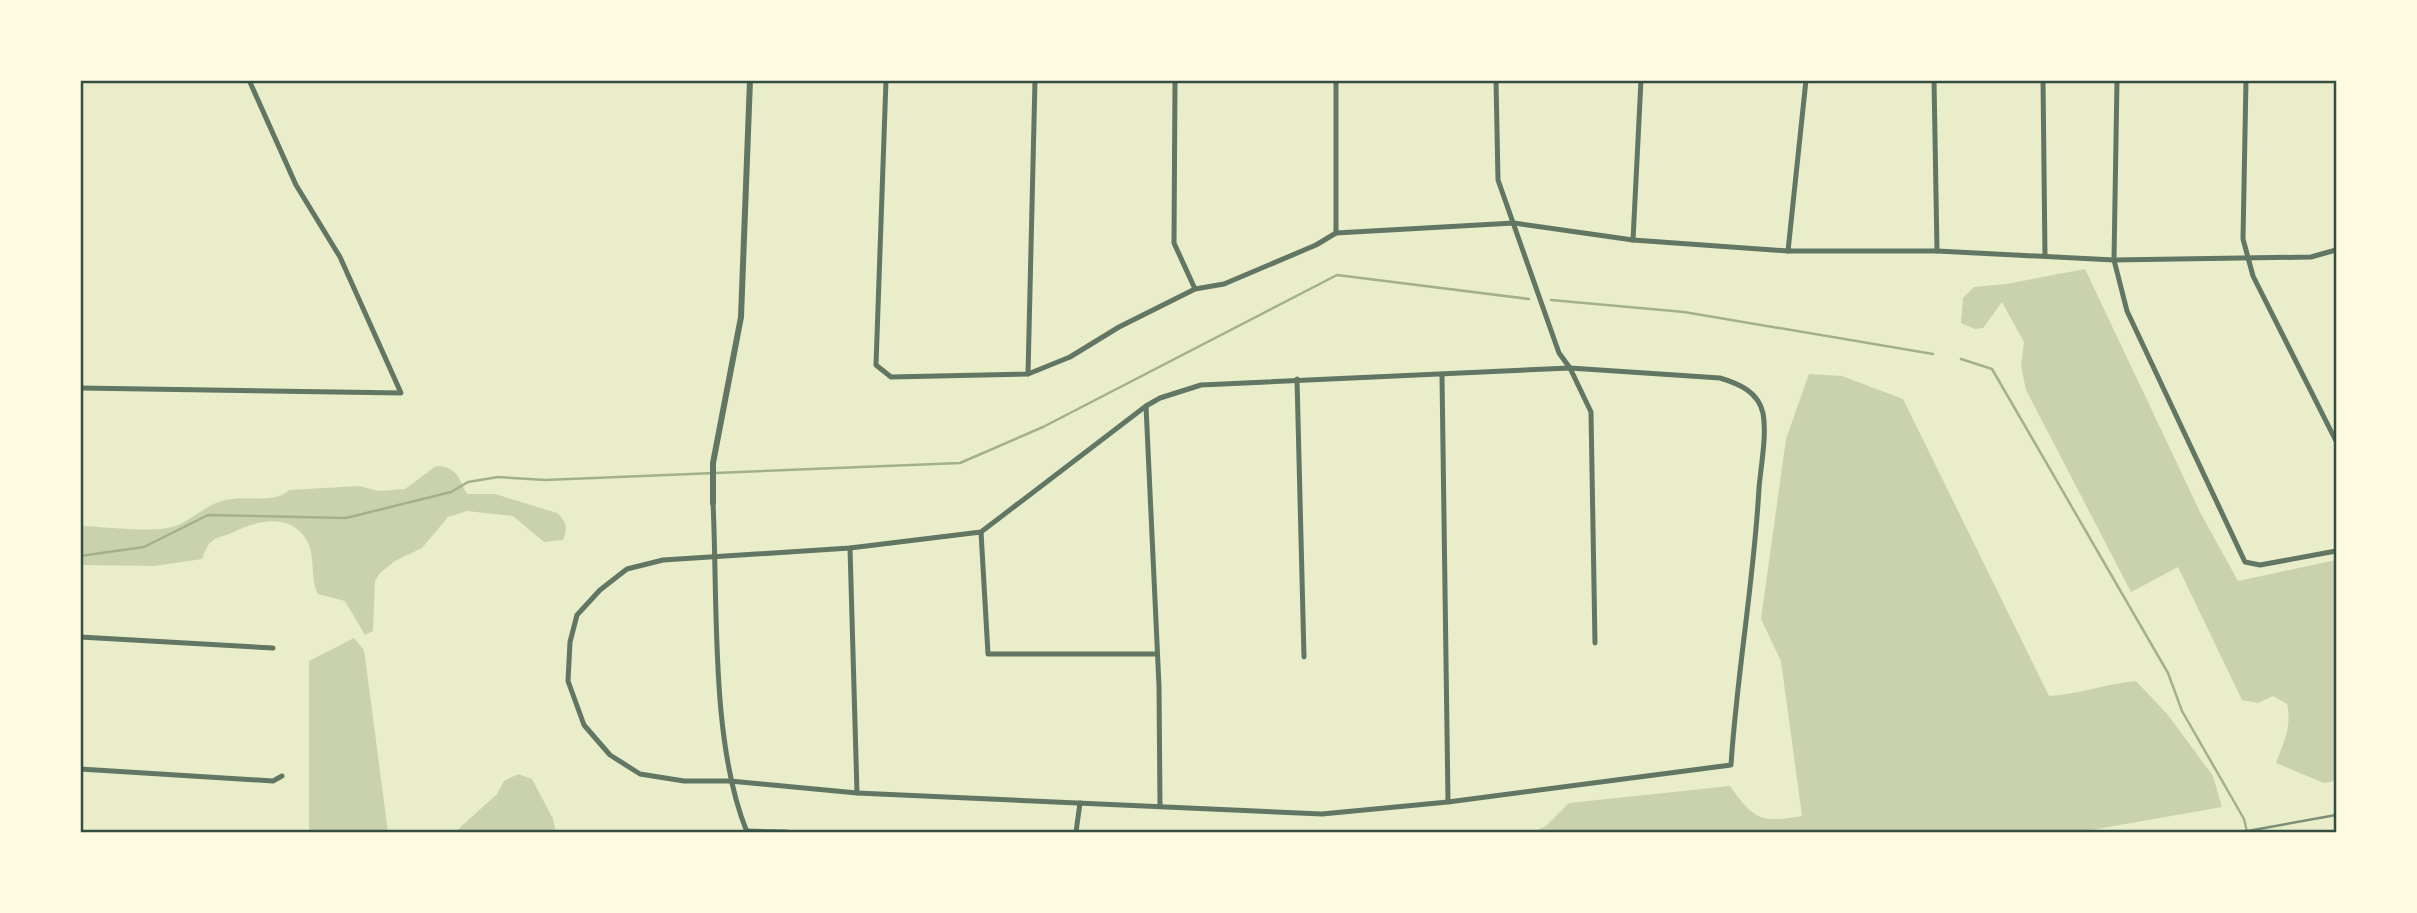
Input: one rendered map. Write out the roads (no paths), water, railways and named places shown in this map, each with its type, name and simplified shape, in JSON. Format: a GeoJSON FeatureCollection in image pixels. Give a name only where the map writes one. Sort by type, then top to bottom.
{"type":"FeatureCollection","features":[{"type":"Feature","properties":{"kind":"street"},"geometry":{"type":"LineString","coordinates":[[80,388],[401,393],[341,257],[296,185],[249,80]]}},
{"type":"Feature","properties":{"kind":"street"},"geometry":{"type":"LineString","coordinates":[[750,80],[741,317],[713,463],[719,667],[730,781],[746,832],[787,832]]}},
{"type":"Feature","properties":{"kind":"street"},"geometry":{"type":"LineString","coordinates":[[886,80],[876,365],[891,377],[1028,374],[1070,356],[1119,327],[1195,289],[1224,284],[1316,245],[1336,233],[1514,223],[1633,240],[1788,251],[1937,251],[2114,260],[2311,257],[2336,250]]}},
{"type":"Feature","properties":{"kind":"street"},"geometry":{"type":"LineString","coordinates":[[1028,374],[1035,80]]}},
{"type":"Feature","properties":{"kind":"street"},"geometry":{"type":"LineString","coordinates":[[1175,80],[1174,243],[1195,289]]}},
{"type":"Feature","properties":{"kind":"street"},"geometry":{"type":"LineString","coordinates":[[1336,80],[1336,233]]}},
{"type":"Feature","properties":{"kind":"street"},"geometry":{"type":"LineString","coordinates":[[1496,80],[1498,180],[1559,353],[1570,368],[1591,412],[1595,643]]}},
{"type":"Feature","properties":{"kind":"street"},"geometry":{"type":"LineString","coordinates":[[1633,240],[1642,80]]}},
{"type":"Feature","properties":{"kind":"street"},"geometry":{"type":"LineString","coordinates":[[1788,251],[1806,80]]}},
{"type":"Feature","properties":{"kind":"street"},"geometry":{"type":"LineString","coordinates":[[1934,80],[1937,251]]}},
{"type":"Feature","properties":{"kind":"street"},"geometry":{"type":"LineString","coordinates":[[2043,80],[2045,256]]}},
{"type":"Feature","properties":{"kind":"street"},"geometry":{"type":"LineString","coordinates":[[2116,80],[2114,260],[2127,311],[2245,562],[2260,565],[2336,551]]}},
{"type":"Feature","properties":{"kind":"street"},"geometry":{"type":"LineString","coordinates":[[2246,80],[2243,239],[2246,257],[2336,441]]}},
{"type":"Feature","properties":{"kind":"street"},"geometry":{"type":"LineString","coordinates":[[1570,368],[1720,378],[1739,383],[1757,397],[1763,414],[1757,520],[1735,700],[1731,765],[1448,802],[1322,814],[857,793],[730,781],[684,781],[640,774],[610,755],[584,725],[568,681],[570,642],[578,615],[600,590],[627,569],[663,561],[850,548],[981,532],[1146,406],[1160,398],[1201,385],[1297,379],[1442,376],[1570,368]]}},
{"type":"Feature","properties":{"kind":"street"},"geometry":{"type":"LineString","coordinates":[[1442,376],[1448,802]]}},
{"type":"Feature","properties":{"kind":"street"},"geometry":{"type":"LineString","coordinates":[[1297,379],[1304,657]]}},
{"type":"Feature","properties":{"kind":"street"},"geometry":{"type":"LineString","coordinates":[[1146,406],[1155,654],[1159,686],[1160,806]]}},
{"type":"Feature","properties":{"kind":"street"},"geometry":{"type":"LineString","coordinates":[[981,532],[988,654],[1155,654]]}},
{"type":"Feature","properties":{"kind":"street"},"geometry":{"type":"LineString","coordinates":[[850,548],[857,793]]}},
{"type":"Feature","properties":{"kind":"street"},"geometry":{"type":"LineString","coordinates":[[80,637],[273,648]]}},
{"type":"Feature","properties":{"kind":"street"},"geometry":{"type":"LineString","coordinates":[[80,769],[273,781],[282,776]]}},
{"type":"Feature","properties":{"kind":"street"},"geometry":{"type":"LineString","coordinates":[[1076,832],[1080,803]]}},
{"type":"Feature","properties":{"kind":"waterway"},"geometry":{"type":"LineString","coordinates":[[80,556],[144,547],[208,515],[346,518],[451,492],[468,482],[498,477],[545,480],[960,463],[1043,427],[1337,275],[1529,299]]}},
{"type":"Feature","properties":{"kind":"waterway"},"geometry":{"type":"LineString","coordinates":[[1551,300],[1684,312],[1933,354]]}},
{"type":"Feature","properties":{"kind":"waterway"},"geometry":{"type":"LineString","coordinates":[[1961,359],[1992,369],[2168,673],[2182,711],[2244,819],[2247,832]]}},
{"type":"Feature","properties":{"kind":"railway"},"geometry":{"type":"LineString","coordinates":[[2242,832],[2336,815]]}}]}
